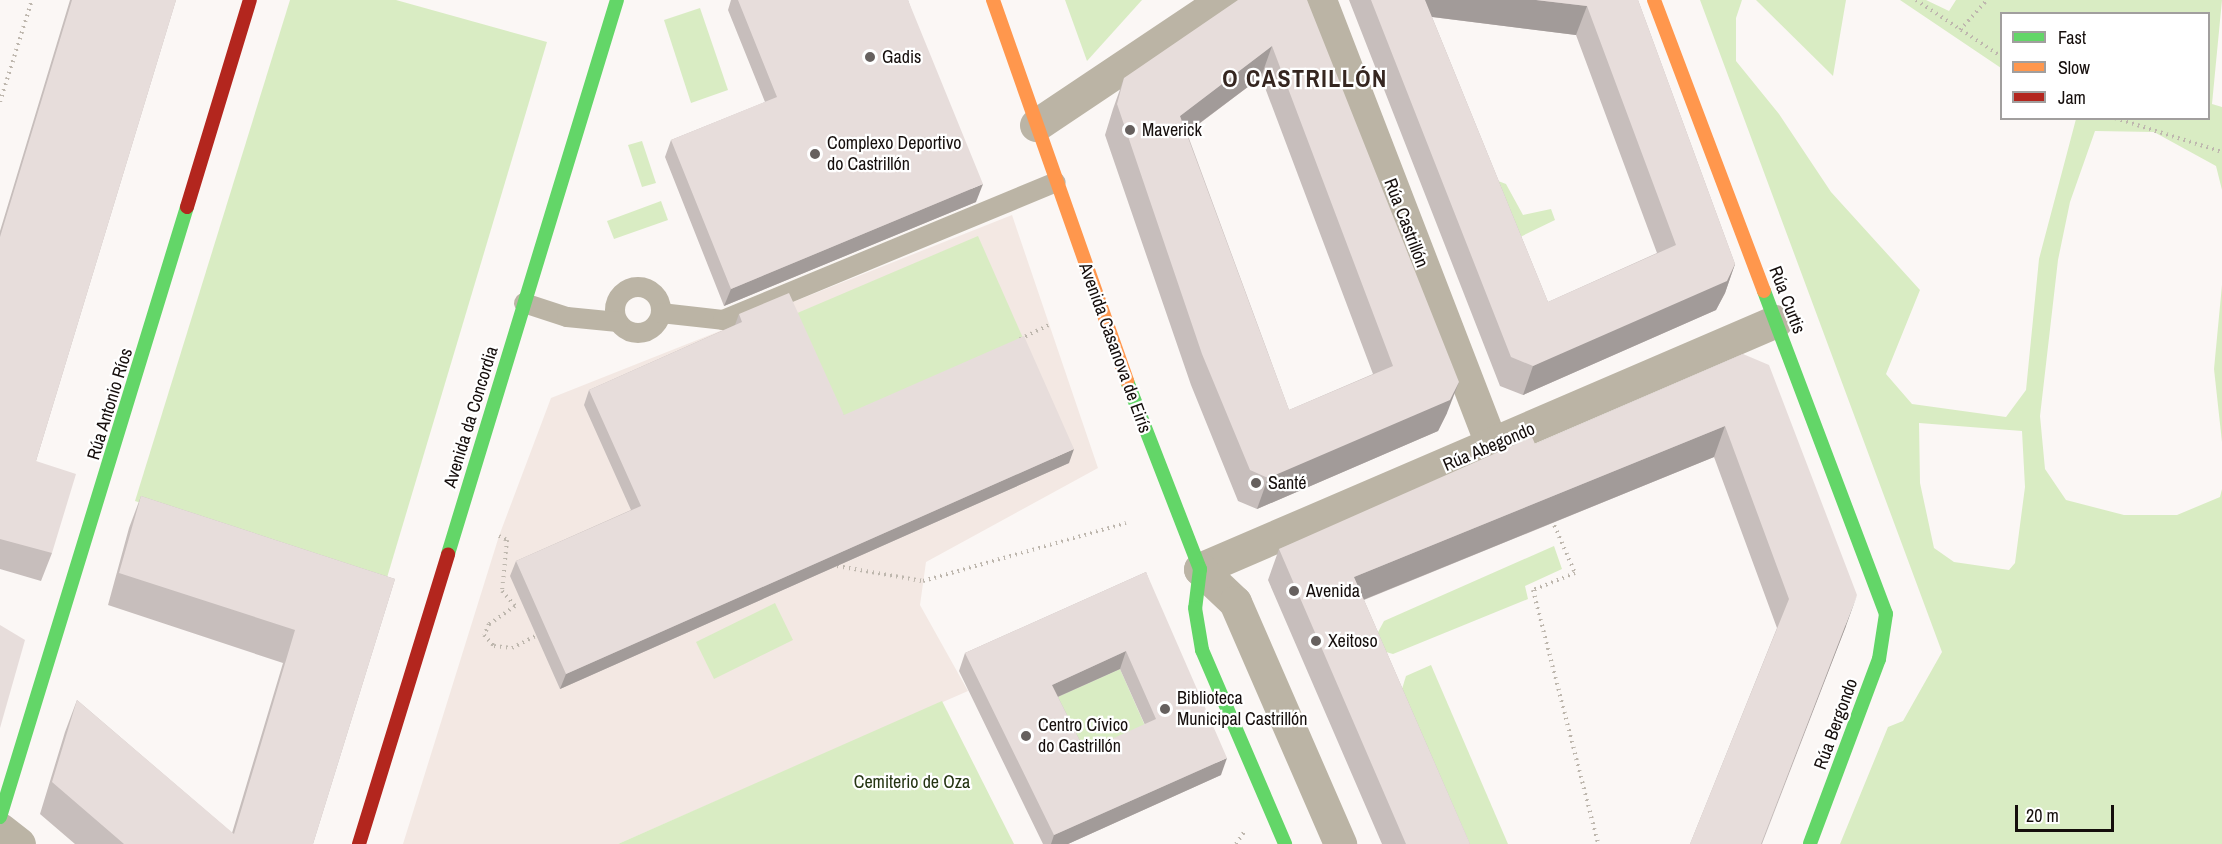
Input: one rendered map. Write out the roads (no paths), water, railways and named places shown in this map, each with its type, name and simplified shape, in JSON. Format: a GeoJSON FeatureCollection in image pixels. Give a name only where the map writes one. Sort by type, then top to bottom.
{"type":"FeatureCollection","features":[{"type":"Feature","properties":{"kind":"street","name":"Rúa Antonio Ríos"},"geometry":{"type":"LineString","coordinates":[[0,817],[250,0]]}},
{"type":"Feature","properties":{"kind":"street","name":"Avenida da Concordia"},"geometry":{"type":"LineString","coordinates":[[359,844],[616,0]]}},
{"type":"Feature","properties":{"kind":"street","name":"Avenida Casanova de Eirís"},"geometry":{"type":"LineString","coordinates":[[993,0],[1056,182],[1200,569],[1235,602],[1340,844]]}},
{"type":"Feature","properties":{"kind":"street"},"geometry":{"type":"LineString","coordinates":[[1036,125],[1223,0]]}},
{"type":"Feature","properties":{"kind":"street","name":"Rúa Castrillón"},"geometry":{"type":"LineString","coordinates":[[1320,0],[1492,446]]}},
{"type":"Feature","properties":{"kind":"street","name":"Rúa Curtis"},"geometry":{"type":"LineString","coordinates":[[1654,0],[1886,614]]}},
{"type":"Feature","properties":{"kind":"street","name":"Rúa Abegondo"},"geometry":{"type":"LineString","coordinates":[[1200,569],[1492,446],[1776,321]]}},
{"type":"Feature","properties":{"kind":"street","name":"Avenida Casanova de Eirís"},"geometry":{"type":"LineString","coordinates":[[1200,569],[1195,608],[1202,650],[1285,844]]}},
{"type":"Feature","properties":{"kind":"street","name":"Rúa Bergondo"},"geometry":{"type":"LineString","coordinates":[[1810,844],[1879,659],[1886,614]]}},
{"type":"Feature","properties":{"kind":"street"},"geometry":{"type":"LineString","coordinates":[[0,829],[19,844]]}},
{"type":"Feature","properties":{"kind":"lane"},"geometry":{"type":"LineString","coordinates":[[661,312],[723,320],[1056,182]]}},
{"type":"Feature","properties":{"kind":"lane"},"geometry":{"type":"LineString","coordinates":[[524,303],[567,317],[618,322],[641,333],[657,324],[661,312],[651,291],[635,287],[615,305],[618,322]]}},
{"type":"Feature","properties":{"kind":"place","name":"Gadis"},"geometry":{"type":"Point","coordinates":[870,57]}},
{"type":"Feature","properties":{"kind":"place","name":"Maverick"},"geometry":{"type":"Point","coordinates":[1130,130]}},
{"type":"Feature","properties":{"kind":"place","name":"Complexo Deportivo do Castrillón"},"geometry":{"type":"Point","coordinates":[815,154]}},
{"type":"Feature","properties":{"kind":"place","name":"Santé"},"geometry":{"type":"Point","coordinates":[1256,483]}},
{"type":"Feature","properties":{"kind":"place","name":"Avenida"},"geometry":{"type":"Point","coordinates":[1294,591]}},
{"type":"Feature","properties":{"kind":"place","name":"Xeitoso"},"geometry":{"type":"Point","coordinates":[1316,641]}},
{"type":"Feature","properties":{"kind":"place","name":"Biblioteca Municipal Castrillón"},"geometry":{"type":"Point","coordinates":[1165,709]}},
{"type":"Feature","properties":{"kind":"place","name":"Centro Cívico do Castrillón"},"geometry":{"type":"Point","coordinates":[1026,736]}},
{"type":"Feature","properties":{"kind":"district","name":"O CASTRILLÓN"},"geometry":{"type":"Point","coordinates":[1305,79]}},
{"type":"Feature","properties":{"kind":"park label","name":"Cemiterio de Oza"},"geometry":{"type":"Point","coordinates":[912,782]}}]}
